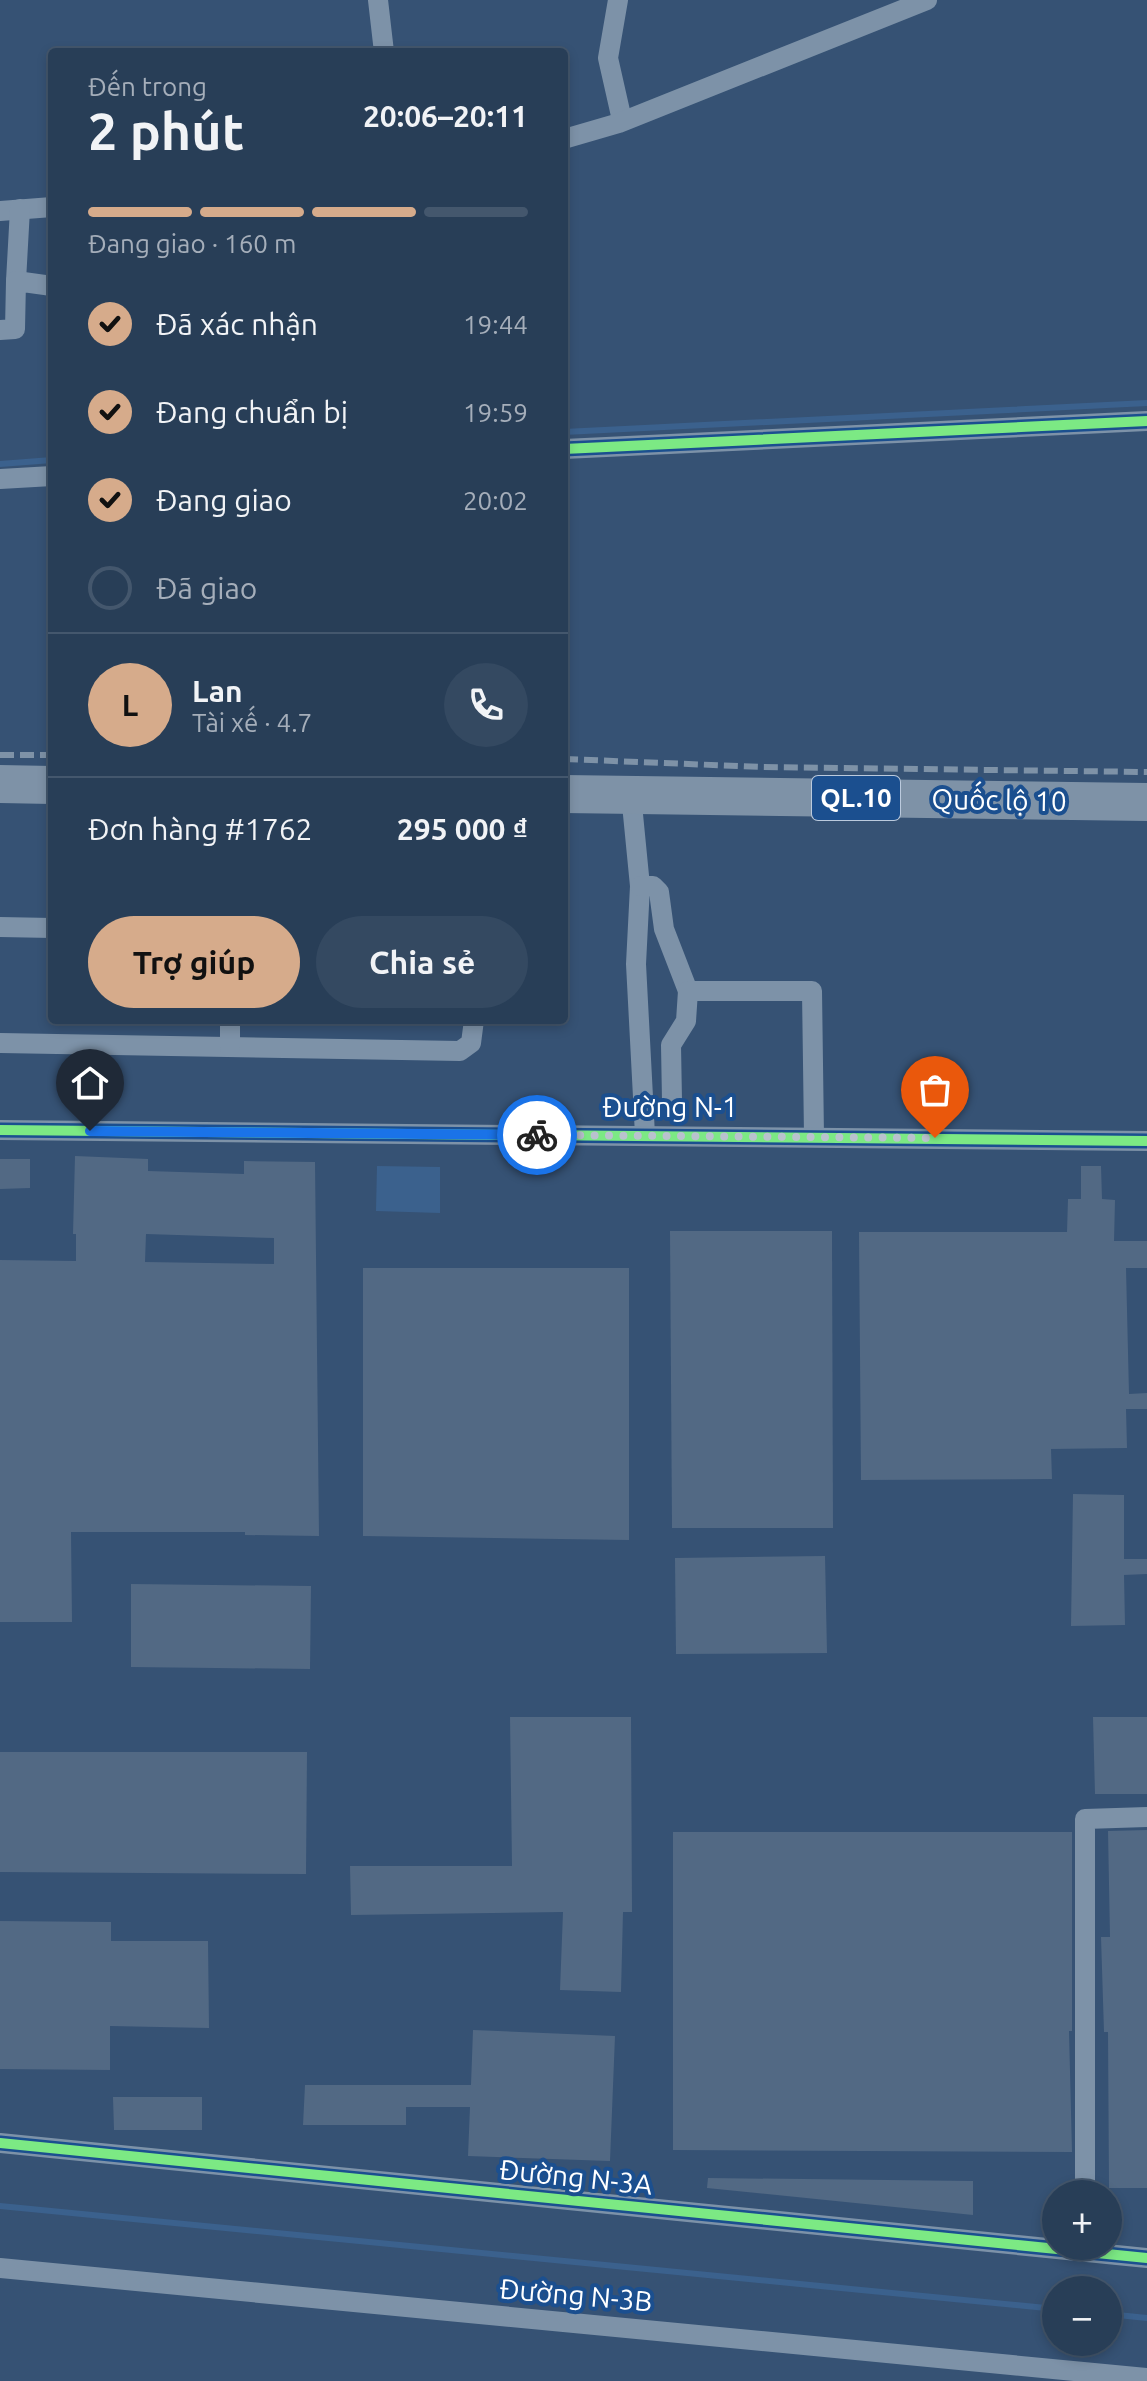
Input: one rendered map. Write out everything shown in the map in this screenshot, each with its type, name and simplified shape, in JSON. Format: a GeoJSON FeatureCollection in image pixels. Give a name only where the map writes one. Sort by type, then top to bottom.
{"type":"FeatureCollection","features":[{"type":"Feature","properties":{"kind":"highway"},"geometry":{"type":"LineString","coordinates":[[0,784],[48,785]]}},
{"type":"Feature","properties":{"kind":"highway","name":"Quốc lộ 10"},"geometry":{"type":"LineString","coordinates":[[568,794],[1147,802]]}},
{"type":"Feature","properties":{"kind":"street"},"geometry":{"type":"LineString","coordinates":[[378,0],[384,48]]}},
{"type":"Feature","properties":{"kind":"street"},"geometry":{"type":"LineString","coordinates":[[618,0],[608,58],[622,120]]}},
{"type":"Feature","properties":{"kind":"street"},"geometry":{"type":"LineString","coordinates":[[568,138],[622,120],[927,0]]}},
{"type":"Feature","properties":{"kind":"street"},"geometry":{"type":"LineString","coordinates":[[0,330],[15,329],[16,281],[10,210],[48,207]]}},
{"type":"Feature","properties":{"kind":"street"},"geometry":{"type":"LineString","coordinates":[[16,281],[48,285]]}},
{"type":"Feature","properties":{"kind":"street"},"geometry":{"type":"LineString","coordinates":[[568,449],[1147,421]]}},
{"type":"Feature","properties":{"kind":"street"},"geometry":{"type":"LineString","coordinates":[[0,479],[48,476]]}},
{"type":"Feature","properties":{"kind":"street"},"geometry":{"type":"LineString","coordinates":[[631,794],[640,886],[636,964],[645,1135]]}},
{"type":"Feature","properties":{"kind":"street"},"geometry":{"type":"LineString","coordinates":[[640,886],[653,886],[659,892],[664,929],[688,991],[686,1021],[671,1045],[672,1101]]}},
{"type":"Feature","properties":{"kind":"street"},"geometry":{"type":"LineString","coordinates":[[0,927],[48,928]]}},
{"type":"Feature","properties":{"kind":"street"},"geometry":{"type":"LineString","coordinates":[[688,991],[812,991],[814,1136]]}},
{"type":"Feature","properties":{"kind":"street"},"geometry":{"type":"LineString","coordinates":[[230,1024],[230,1047]]}},
{"type":"Feature","properties":{"kind":"street"},"geometry":{"type":"LineString","coordinates":[[0,1043],[460,1051],[471,1043],[473,1024]]}},
{"type":"Feature","properties":{"kind":"street","name":"Đường N-1"},"geometry":{"type":"LineString","coordinates":[[0,1130],[1147,1141]]}},
{"type":"Feature","properties":{"kind":"street"},"geometry":{"type":"LineString","coordinates":[[1085,2180],[1085,1819],[1147,1817]]}},
{"type":"Feature","properties":{"kind":"street","name":"Đường N-3A"},"geometry":{"type":"LineString","coordinates":[[0,2143],[1042,2245]]}},
{"type":"Feature","properties":{"kind":"street","name":"Đường N-3A"},"geometry":{"type":"LineString","coordinates":[[1122,2254],[1147,2258]]}},
{"type":"Feature","properties":{"kind":"street","name":"Đường N-3B"},"geometry":{"type":"LineString","coordinates":[[0,2268],[1147,2378]]}},
{"type":"Feature","properties":{"kind":"water"},"geometry":{"type":"Polygon","coordinates":[[[377,1166],[440,1167],[440,1213],[376,1211],[377,1166]]]}},
{"type":"Feature","properties":{"kind":"building"},"geometry":{"type":"Polygon","coordinates":[[[75,1156],[148,1159],[148,1171],[244,1174],[244,1161],[315,1162],[319,1536],[245,1535],[245,1532],[71,1532],[72,1622],[0,1622],[0,1260],[76,1261],[76,1234],[73,1234],[75,1156]],[[146,1234],[145,1262],[274,1264],[274,1238],[146,1234]]]}},
{"type":"Feature","properties":{"kind":"building"},"geometry":{"type":"Polygon","coordinates":[[[0,1159],[30,1159],[30,1188],[0,1189],[0,1159]]]}},
{"type":"Feature","properties":{"kind":"building"},"geometry":{"type":"Polygon","coordinates":[[[1081,1166],[1101,1166],[1102,1199],[1115,1200],[1114,1241],[1147,1241],[1147,1268],[1126,1268],[1129,1394],[1147,1393],[1147,1409],[1126,1409],[1127,1448],[1051,1449],[1052,1479],[861,1480],[859,1232],[1067,1232],[1068,1199],[1081,1199],[1081,1166]]]}},
{"type":"Feature","properties":{"kind":"building"},"geometry":{"type":"Polygon","coordinates":[[[670,1231],[832,1231],[833,1528],[672,1528],[670,1231]]]}},
{"type":"Feature","properties":{"kind":"building"},"geometry":{"type":"Polygon","coordinates":[[[363,1268],[629,1268],[629,1540],[363,1536],[363,1268]]]}},
{"type":"Feature","properties":{"kind":"building"},"geometry":{"type":"Polygon","coordinates":[[[1073,1494],[1124,1495],[1124,1559],[1147,1559],[1147,1574],[1124,1575],[1125,1625],[1071,1626],[1073,1494]]]}},
{"type":"Feature","properties":{"kind":"building"},"geometry":{"type":"Polygon","coordinates":[[[825,1556],[827,1653],[676,1654],[675,1558],[825,1556]]]}},
{"type":"Feature","properties":{"kind":"building"},"geometry":{"type":"Polygon","coordinates":[[[131,1584],[311,1586],[310,1669],[131,1667],[131,1584]]]}},
{"type":"Feature","properties":{"kind":"building"},"geometry":{"type":"Polygon","coordinates":[[[510,1717],[631,1717],[632,1912],[623,1912],[621,1992],[560,1990],[563,1912],[351,1915],[350,1866],[512,1866],[510,1717]]]}},
{"type":"Feature","properties":{"kind":"building"},"geometry":{"type":"Polygon","coordinates":[[[1093,1717],[1147,1717],[1147,1794],[1095,1794],[1093,1717]]]}},
{"type":"Feature","properties":{"kind":"building"},"geometry":{"type":"Polygon","coordinates":[[[0,1752],[307,1752],[306,1874],[0,1872],[0,1752]]]}},
{"type":"Feature","properties":{"kind":"building"},"geometry":{"type":"Polygon","coordinates":[[[1147,1830],[1147,2188],[1122,2188],[1122,2180],[1109,2180],[1108,2032],[1104,2032],[1101,1937],[1110,1937],[1108,1831],[1147,1830]]]}},
{"type":"Feature","properties":{"kind":"building"},"geometry":{"type":"Polygon","coordinates":[[[673,1832],[1072,1832],[1072,2031],[1069,2031],[1072,2152],[673,2150],[673,1832]]]}},
{"type":"Feature","properties":{"kind":"building"},"geometry":{"type":"Polygon","coordinates":[[[0,1921],[111,1922],[111,1941],[208,1941],[209,2028],[110,2026],[110,2070],[0,2069],[0,1921]]]}},
{"type":"Feature","properties":{"kind":"building"},"geometry":{"type":"Polygon","coordinates":[[[473,2030],[615,2036],[610,2161],[468,2156],[470,2107],[406,2107],[406,2125],[303,2125],[305,2085],[471,2085],[473,2030]]]}},
{"type":"Feature","properties":{"kind":"building"},"geometry":{"type":"Polygon","coordinates":[[[113,2097],[202,2097],[202,2130],[114,2130],[113,2097]]]}},
{"type":"Feature","properties":{"kind":"building"},"geometry":{"type":"Polygon","coordinates":[[[708,2178],[973,2181],[973,2215],[707,2188],[708,2178]]]}},
{"type":"Feature","properties":{"kind":"waterway"},"geometry":{"type":"LineString","coordinates":[[568,432],[1147,403]]}},
{"type":"Feature","properties":{"kind":"waterway"},"geometry":{"type":"LineString","coordinates":[[0,464],[48,460]]}},
{"type":"Feature","properties":{"kind":"waterway"},"geometry":{"type":"LineString","coordinates":[[0,2206],[1042,2308]]}},
{"type":"Feature","properties":{"kind":"waterway"},"geometry":{"type":"LineString","coordinates":[[1122,2315],[1147,2318]]}},
{"type":"Feature","properties":{"kind":"railway"},"geometry":{"type":"LineString","coordinates":[[0,755],[48,755]]}},
{"type":"Feature","properties":{"kind":"railway"},"geometry":{"type":"LineString","coordinates":[[568,759],[763,767],[1147,772]]}},
{"type":"Feature","properties":{"kind":"cycle path"},"geometry":{"type":"LineString","coordinates":[[568,449],[1147,421]]}},
{"type":"Feature","properties":{"kind":"cycle path"},"geometry":{"type":"LineString","coordinates":[[0,1130],[1147,1141]]}},
{"type":"Feature","properties":{"kind":"cycle path"},"geometry":{"type":"LineString","coordinates":[[0,2143],[1147,2258]]}},
{"type":"Feature","properties":{"kind":"way so far"},"geometry":{"type":"LineString","coordinates":[[537,1135],[935,1138]]}},
{"type":"Feature","properties":{"kind":"route"},"geometry":{"type":"LineString","coordinates":[[90,1131],[537,1135]]}}]}
